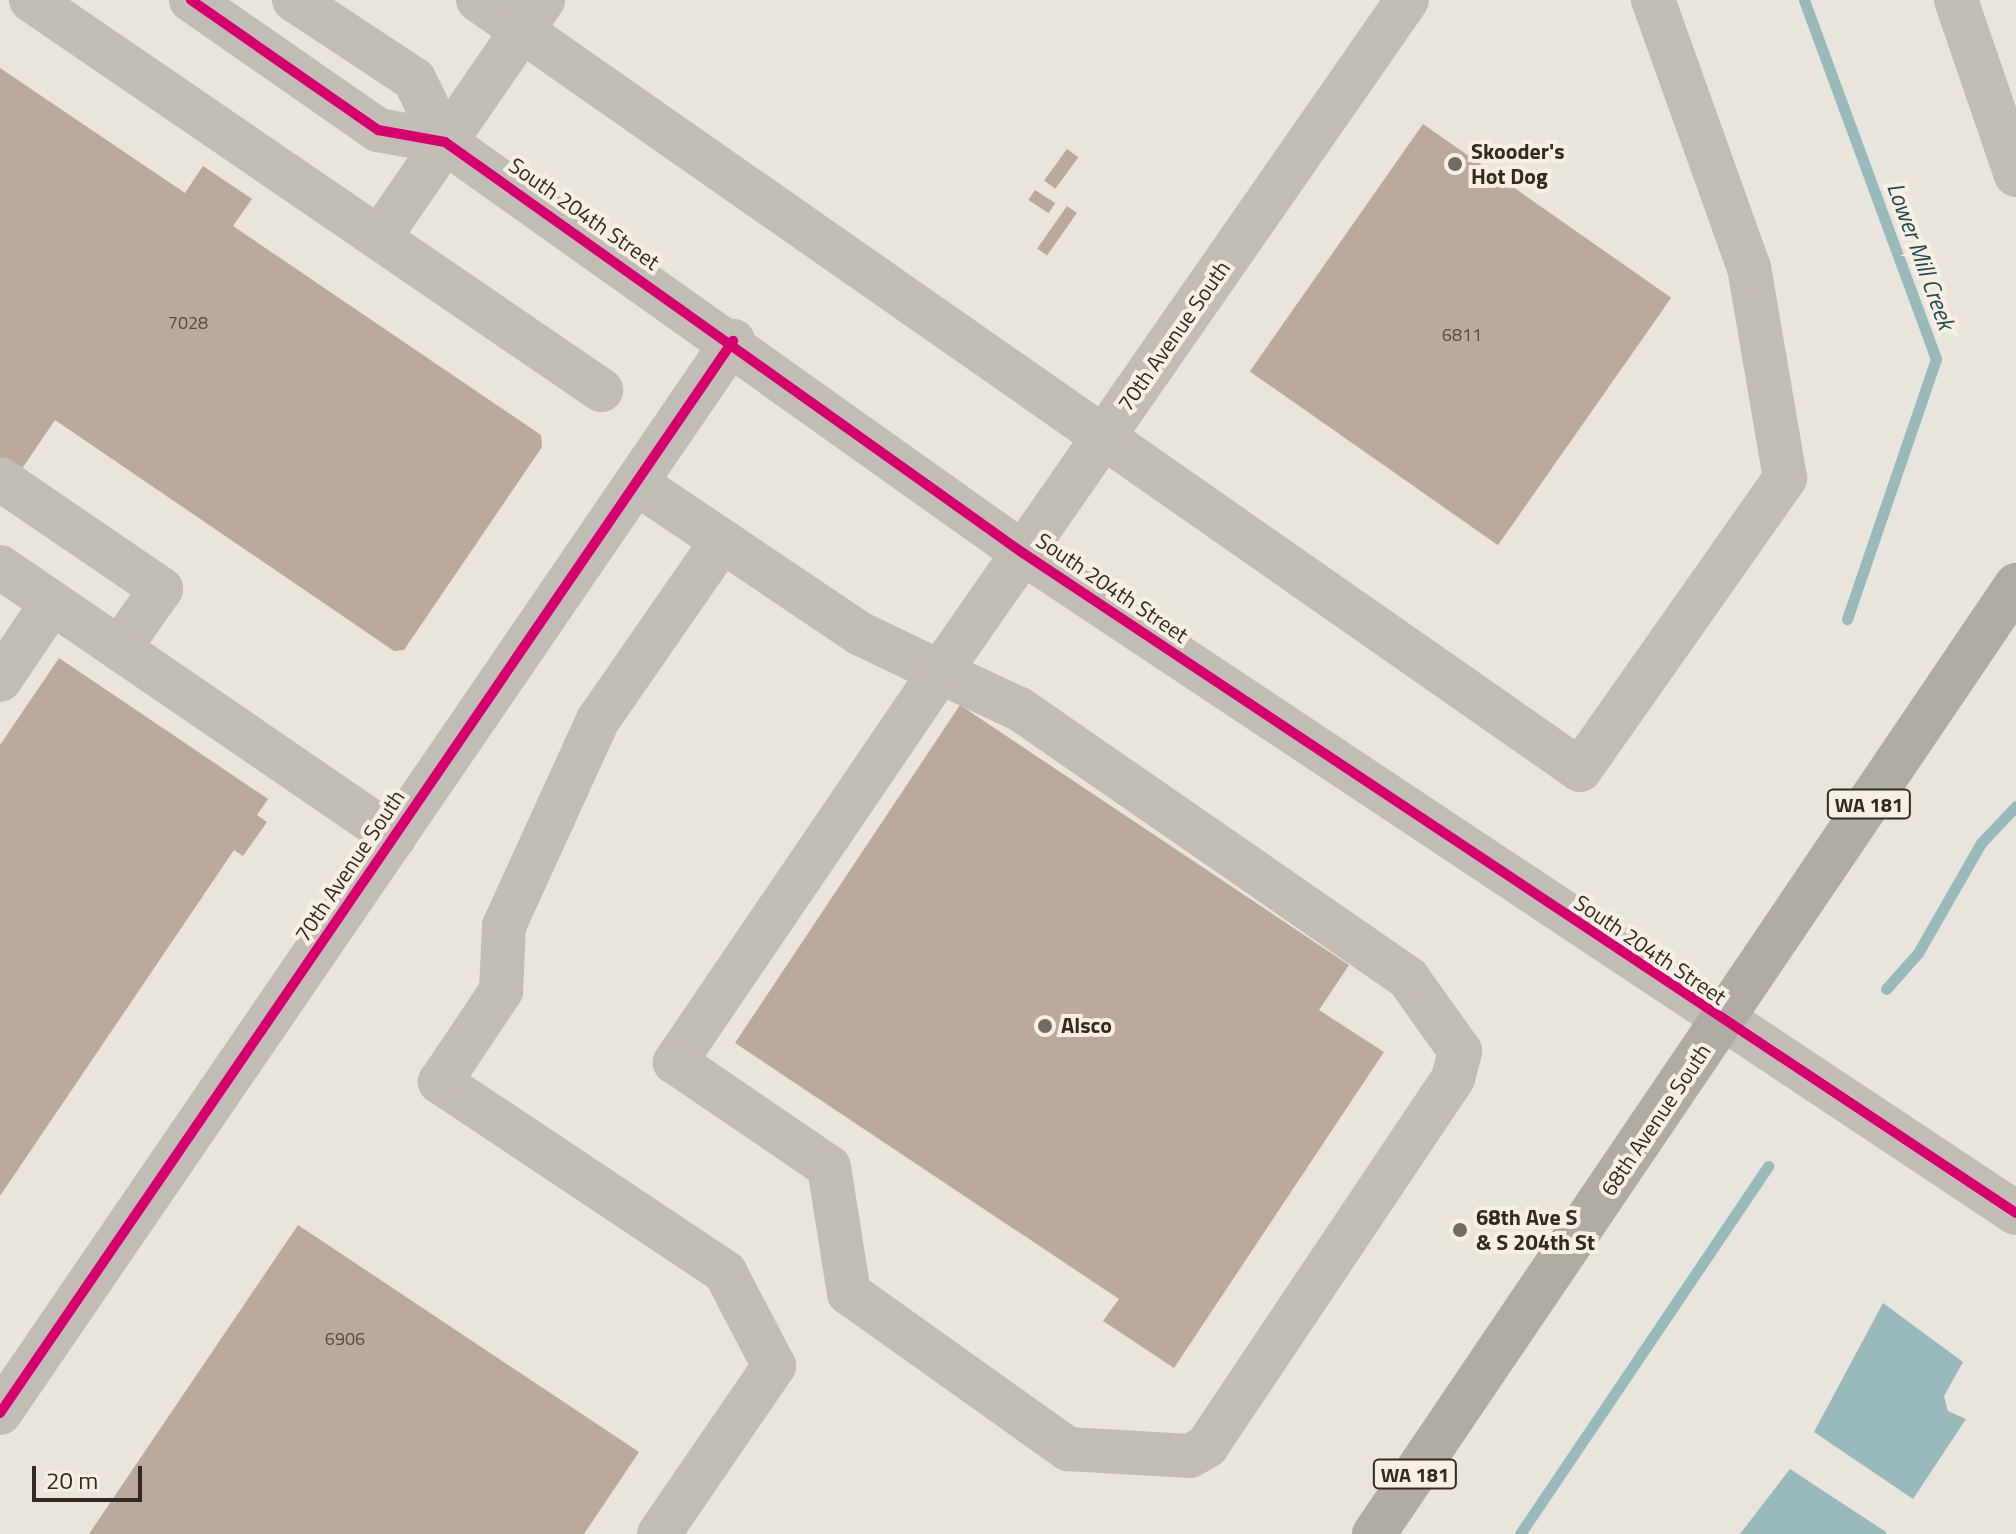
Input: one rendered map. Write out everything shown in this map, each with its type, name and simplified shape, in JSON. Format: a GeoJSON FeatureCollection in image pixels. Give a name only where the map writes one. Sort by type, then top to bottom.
{"type":"FeatureCollection","features":[{"type":"Feature","properties":{"kind":"main road","name":"68th Avenue South"},"geometry":{"type":"LineString","coordinates":[[1374,1534],[2016,585]]}},
{"type":"Feature","properties":{"kind":"street"},"geometry":{"type":"LineString","coordinates":[[31,0],[601,390]]}},
{"type":"Feature","properties":{"kind":"street","name":"South 204th Street"},"geometry":{"type":"LineString","coordinates":[[191,0],[378,130],[445,142],[733,341],[1023,553],[1722,1022],[2016,1213]]}},
{"type":"Feature","properties":{"kind":"street","name":"South 204th Street"},"geometry":{"type":"LineString","coordinates":[[294,0],[414,79],[445,142]]}},
{"type":"Feature","properties":{"kind":"street"},"geometry":{"type":"LineString","coordinates":[[478,0],[532,15],[1104,436],[1580,770],[1785,478],[1749,268],[1653,0]]}},
{"type":"Feature","properties":{"kind":"street","name":"70th Avenue South"},"geometry":{"type":"LineString","coordinates":[[940,672],[1407,0]]}},
{"type":"Feature","properties":{"kind":"street"},"geometry":{"type":"LineString","coordinates":[[1956,0],[2016,175]]}},
{"type":"Feature","properties":{"kind":"street"},"geometry":{"type":"LineString","coordinates":[[379,238],[532,15]]}},
{"type":"Feature","properties":{"kind":"street","name":"70th Avenue South"},"geometry":{"type":"LineString","coordinates":[[0,1413],[733,341]]}},
{"type":"Feature","properties":{"kind":"street"},"geometry":{"type":"LineString","coordinates":[[0,479],[161,589],[119,649]]}},
{"type":"Feature","properties":{"kind":"street"},"geometry":{"type":"LineString","coordinates":[[636,483],[861,634],[1019,709],[1408,978],[1460,1051],[1453,1078],[1216,1433],[1190,1456],[1068,1449],[849,1293],[829,1167],[675,1062],[940,672]]}},
{"type":"Feature","properties":{"kind":"street"},"geometry":{"type":"LineString","coordinates":[[659,1534],[774,1366],[725,1272],[440,1082],[501,991],[504,926],[598,720],[722,541]]}},
{"type":"Feature","properties":{"kind":"street"},"geometry":{"type":"LineString","coordinates":[[0,567],[394,837]]}},
{"type":"Feature","properties":{"kind":"street"},"geometry":{"type":"LineString","coordinates":[[0,680],[52,603]]}},
{"type":"Feature","properties":{"kind":"water"},"geometry":{"type":"Polygon","coordinates":[[[1883,1303],[1963,1362],[1944,1396],[1948,1411],[1966,1419],[1913,1499],[1814,1432],[1883,1303]]]}},
{"type":"Feature","properties":{"kind":"water"},"geometry":{"type":"Polygon","coordinates":[[[1790,1469],[1886,1532],[1886,1534],[1740,1534],[1790,1469]]]}},
{"type":"Feature","properties":{"kind":"building"},"geometry":{"type":"Polygon","coordinates":[[[0,68],[185,193],[203,166],[252,199],[233,226],[541,435],[542,447],[404,650],[394,651],[55,420],[17,476],[0,465],[0,68]]]}},
{"type":"Feature","properties":{"kind":"building"},"geometry":{"type":"Polygon","coordinates":[[[1423,124],[1671,298],[1498,545],[1250,371],[1423,124]]]}},
{"type":"Feature","properties":{"kind":"building"},"geometry":{"type":"Polygon","coordinates":[[[1067,149],[1078,157],[1055,189],[1044,181],[1067,149]]]}},
{"type":"Feature","properties":{"kind":"building"},"geometry":{"type":"Polygon","coordinates":[[[1035,190],[1055,203],[1049,213],[1028,200],[1035,190]]]}},
{"type":"Feature","properties":{"kind":"building"},"geometry":{"type":"Polygon","coordinates":[[[1067,206],[1077,213],[1047,255],[1037,249],[1067,206]]]}},
{"type":"Feature","properties":{"kind":"building"},"geometry":{"type":"Polygon","coordinates":[[[59,658],[268,799],[257,815],[267,822],[243,856],[234,850],[0,1196],[0,745],[59,658]]]}},
{"type":"Feature","properties":{"kind":"building","name":"Alsco"},"geometry":{"type":"Polygon","coordinates":[[[960,705],[1349,965],[1319,1010],[1384,1052],[1174,1368],[1103,1321],[1119,1299],[735,1043],[960,705]]]}},
{"type":"Feature","properties":{"kind":"building"},"geometry":{"type":"Polygon","coordinates":[[[298,1225],[639,1452],[584,1534],[89,1534],[298,1225]]]}},
{"type":"Feature","properties":{"kind":"waterway","name":"Lower Mill Creek"},"geometry":{"type":"LineString","coordinates":[[1804,0],[1936,359],[1847,619]]}},
{"type":"Feature","properties":{"kind":"waterway"},"geometry":{"type":"LineString","coordinates":[[1886,989],[1918,953],[1981,843],[2016,806]]}},
{"type":"Feature","properties":{"kind":"waterway"},"geometry":{"type":"LineString","coordinates":[[1520,1534],[1768,1166]]}},
{"type":"Feature","properties":{"kind":"cycle path"},"geometry":{"type":"LineString","coordinates":[[191,0],[378,130],[445,142],[1023,553],[2016,1213]]}},
{"type":"Feature","properties":{"kind":"cycle path"},"geometry":{"type":"LineString","coordinates":[[0,1413],[733,341]]}},
{"type":"Feature","properties":{"kind":"place","name":"Skooder's Hot Dog"},"geometry":{"type":"Point","coordinates":[1455,164]}},
{"type":"Feature","properties":{"kind":"place","name":"Alsco"},"geometry":{"type":"Point","coordinates":[1045,1026]}},
{"type":"Feature","properties":{"kind":"place","name":"68th Ave S & S 204th St"},"geometry":{"type":"Point","coordinates":[1460,1230]}}]}
